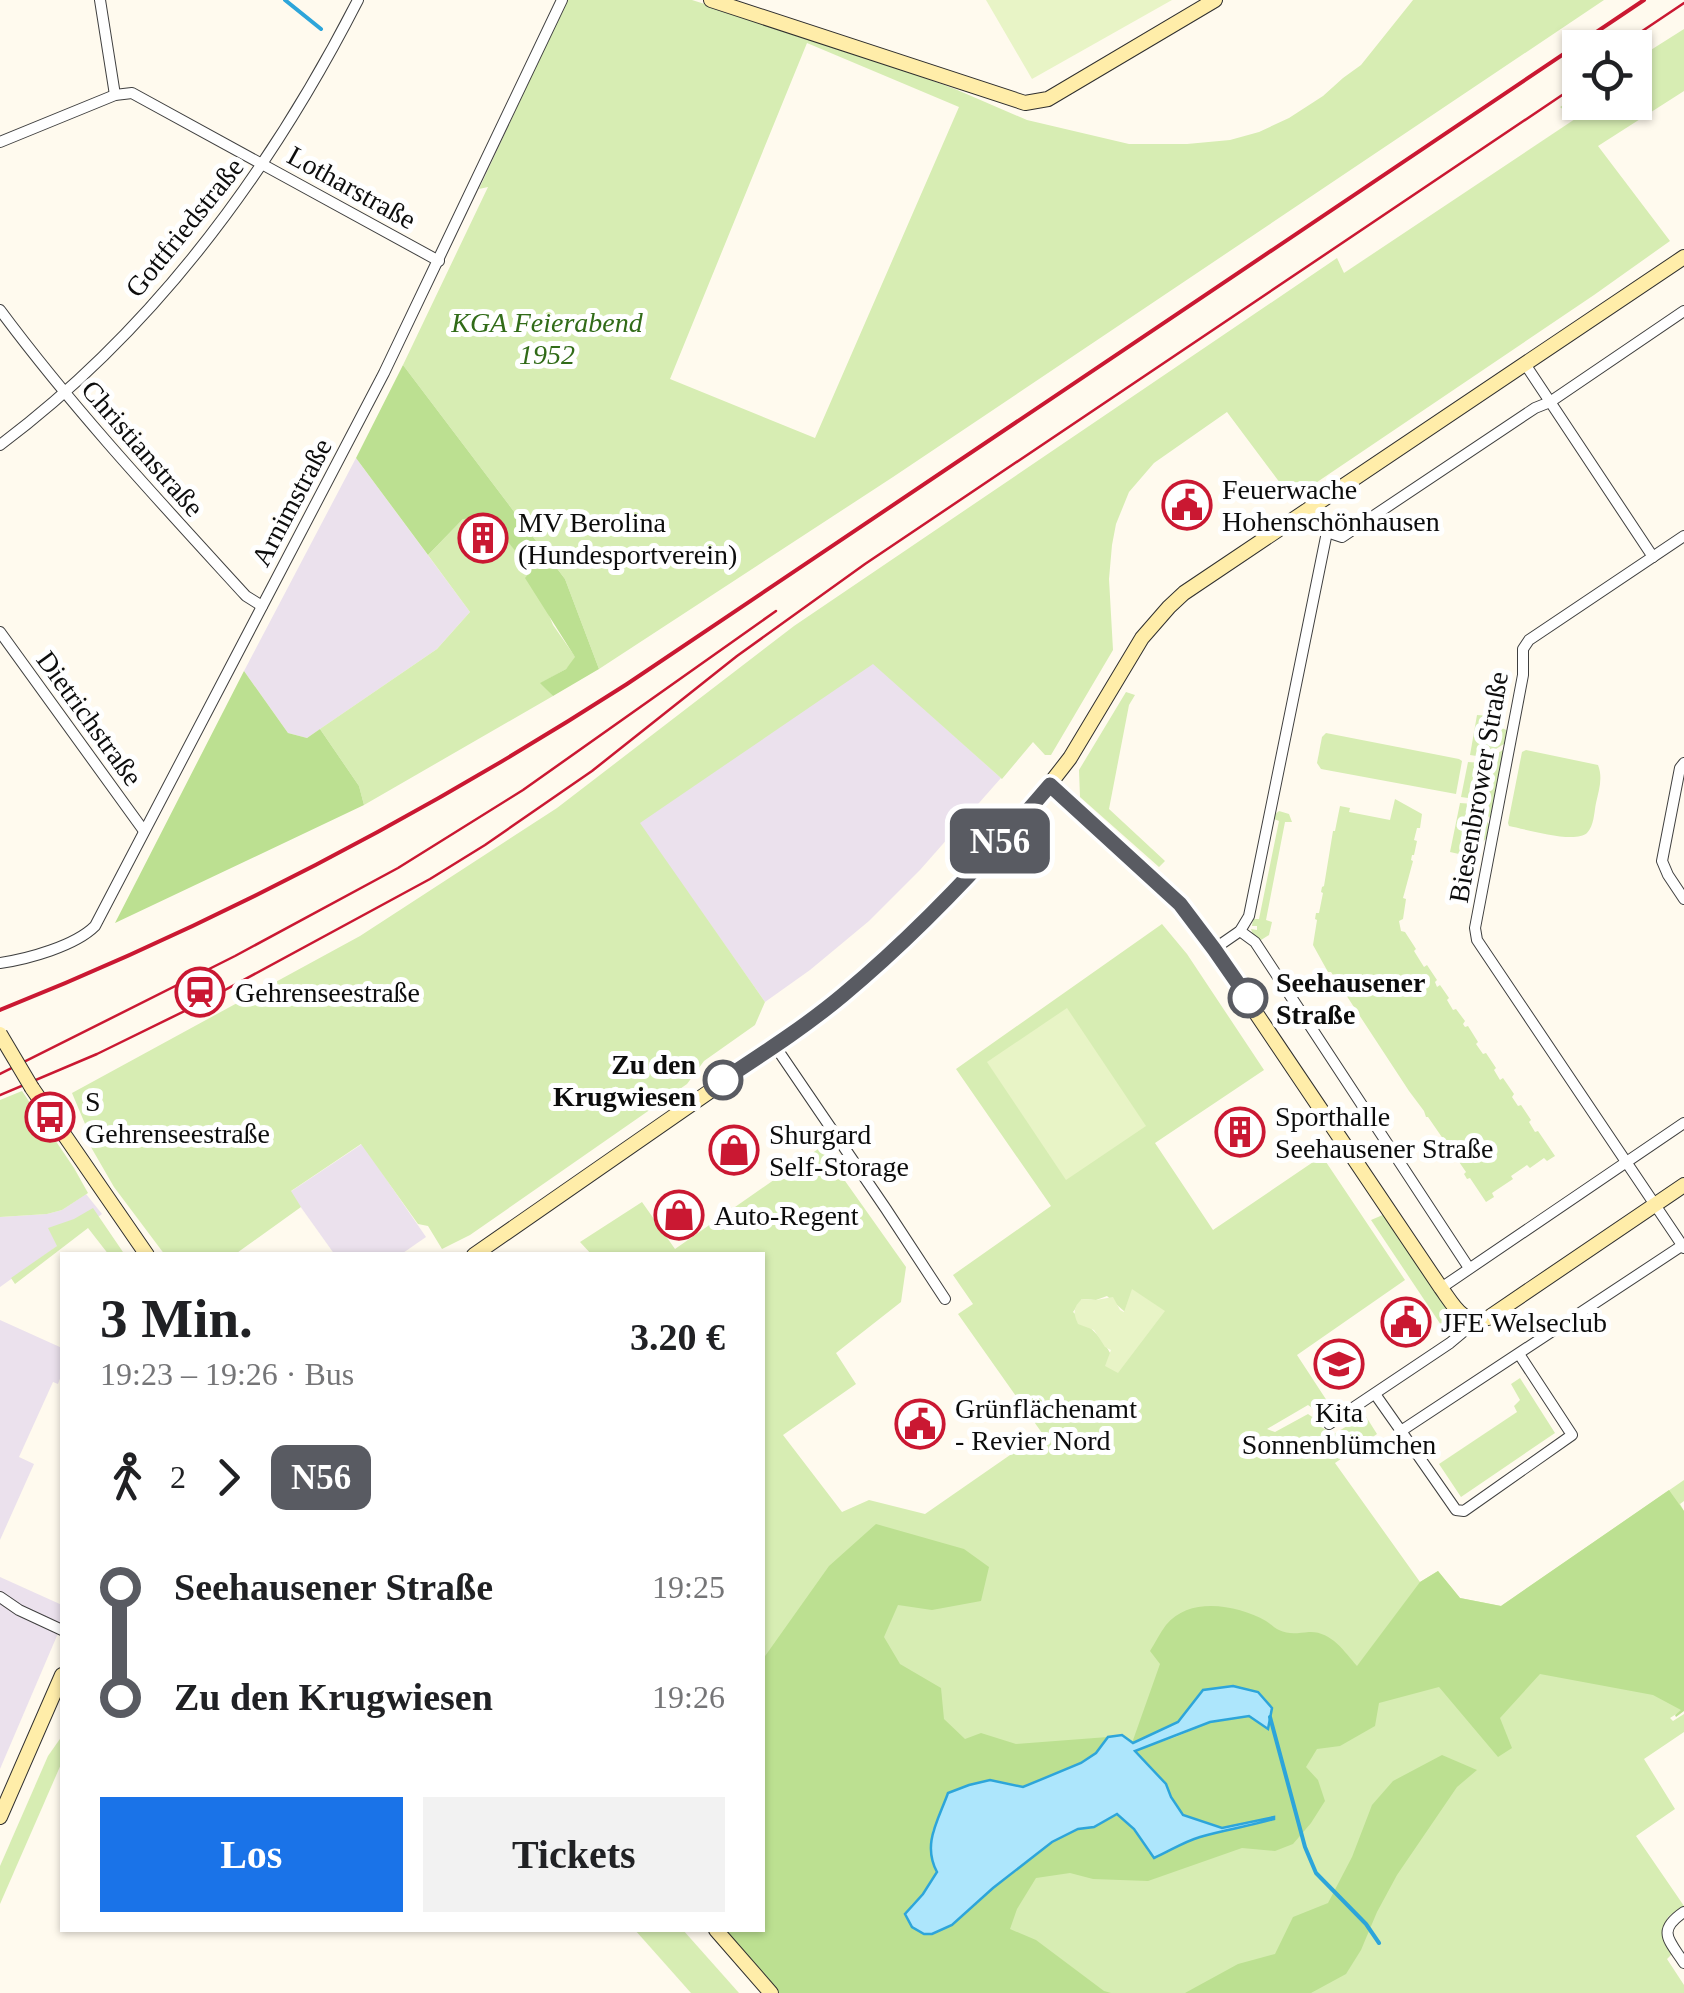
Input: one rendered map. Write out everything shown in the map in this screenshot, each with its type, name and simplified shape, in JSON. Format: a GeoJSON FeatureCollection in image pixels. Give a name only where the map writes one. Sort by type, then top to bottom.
{"type":"FeatureCollection","features":[{"type":"Feature","properties":{"kind":"main road"},"geometry":{"type":"LineString","coordinates":[[711,0],[754,6],[1025,103],[1048,99],[1215,0]]}},
{"type":"Feature","properties":{"kind":"main road"},"geometry":{"type":"LineString","coordinates":[[478,1252],[842,996],[920,926],[1050,785],[1142,638],[1162,614],[1201,581],[1682,264]]}},
{"type":"Feature","properties":{"kind":"main road"},"geometry":{"type":"LineString","coordinates":[[1050,785],[1180,904],[1441,1288],[1470,1320],[1488,1318],[1684,1185]]}},
{"type":"Feature","properties":{"kind":"main road"},"geometry":{"type":"LineString","coordinates":[[0,1034],[32,1088],[144,1252]]}},
{"type":"Feature","properties":{"kind":"main road"},"geometry":{"type":"LineString","coordinates":[[0,1817],[60,1679]]}},
{"type":"Feature","properties":{"kind":"main road"},"geometry":{"type":"LineString","coordinates":[[718,1932],[771,1993]]}},
{"type":"Feature","properties":{"kind":"street"},"geometry":{"type":"LineString","coordinates":[[0,142],[115,95],[100,0]]}},
{"type":"Feature","properties":{"kind":"street","name":"Gottfriedstraße"},"geometry":{"type":"LineString","coordinates":[[0,445],[64,393],[153,305],[190,262],[264,165],[358,0]]}},
{"type":"Feature","properties":{"kind":"street","name":"Arnimstraße"},"geometry":{"type":"LineString","coordinates":[[0,963],[33,956],[88,933],[95,926],[384,373],[562,0]]}},
{"type":"Feature","properties":{"kind":"street","name":"Lotharstraße"},"geometry":{"type":"LineString","coordinates":[[115,95],[132,93],[439,261]]}},
{"type":"Feature","properties":{"kind":"street","name":"Christianstraße"},"geometry":{"type":"LineString","coordinates":[[0,310],[64,393],[246,596],[262,606]]}},
{"type":"Feature","properties":{"kind":"street"},"geometry":{"type":"LineString","coordinates":[[1326,532],[1342,537],[1684,311]]}},
{"type":"Feature","properties":{"kind":"street"},"geometry":{"type":"LineString","coordinates":[[1525,364],[1653,556]]}},
{"type":"Feature","properties":{"kind":"street"},"geometry":{"type":"LineString","coordinates":[[1214,949],[1240,931],[1250,916],[1326,532],[1312,508]]}},
{"type":"Feature","properties":{"kind":"street","name":"Biesenbrower Straße"},"geometry":{"type":"LineString","coordinates":[[1683,1247],[1477,940],[1476,928],[1523,675],[1523,649],[1529,640],[1684,536]]}},
{"type":"Feature","properties":{"kind":"street","name":"Dietrichstraße"},"geometry":{"type":"LineString","coordinates":[[0,632],[144,831]]}},
{"type":"Feature","properties":{"kind":"street"},"geometry":{"type":"LineString","coordinates":[[1684,763],[1662,861],[1684,899]]}},
{"type":"Feature","properties":{"kind":"street"},"geometry":{"type":"LineString","coordinates":[[1240,931],[1255,942],[1469,1268]]}},
{"type":"Feature","properties":{"kind":"street"},"geometry":{"type":"LineString","coordinates":[[774,1046],[945,1299]]}},
{"type":"Feature","properties":{"kind":"street"},"geometry":{"type":"LineString","coordinates":[[1441,1288],[1684,1123]]}},
{"type":"Feature","properties":{"kind":"street"},"geometry":{"type":"LineString","coordinates":[[1401,1431],[1683,1247]]}},
{"type":"Feature","properties":{"kind":"street"},"geometry":{"type":"LineString","coordinates":[[1329,1424],[1450,1344],[1468,1328],[1470,1320]]}},
{"type":"Feature","properties":{"kind":"street"},"geometry":{"type":"LineString","coordinates":[[1375,1394],[1456,1510],[1464,1511],[1572,1436],[1519,1354]]}},
{"type":"Feature","properties":{"kind":"street"},"geometry":{"type":"LineString","coordinates":[[0,1597],[60,1629]]}},
{"type":"Feature","properties":{"kind":"street"},"geometry":{"type":"LineString","coordinates":[[1684,1912],[1669,1924],[1667,1934],[1684,1963]]}},
{"type":"Feature","properties":{"kind":"shaded area"},"geometry":{"type":"Polygon","coordinates":[[[356,458],[470,612],[437,649],[307,738],[288,733],[244,671],[356,458]]]}},
{"type":"Feature","properties":{"kind":"shaded area"},"geometry":{"type":"Polygon","coordinates":[[[873,663],[1001,778],[869,921],[765,1002],[639,823],[873,663]]]}},
{"type":"Feature","properties":{"kind":"shaded area"},"geometry":{"type":"Polygon","coordinates":[[[362,1144],[426,1237],[404,1252],[333,1252],[290,1192],[362,1144]]]}},
{"type":"Feature","properties":{"kind":"shaded area"},"geometry":{"type":"Polygon","coordinates":[[[86,1194],[102,1214],[0,1287],[0,1217],[62,1210],[86,1194]]]}},
{"type":"Feature","properties":{"kind":"shaded area"},"geometry":{"type":"Polygon","coordinates":[[[0,1320],[60,1347],[60,1378],[58,1384],[53,1382],[19,1457],[34,1464],[0,1540],[0,1320]]]}},
{"type":"Feature","properties":{"kind":"shaded area"},"geometry":{"type":"Polygon","coordinates":[[[0,1577],[60,1604],[60,1629],[0,1769],[0,1577]]]}},
{"type":"Feature","properties":{"kind":"green space","name":"KGA Feierabend 1952"},"geometry":{"type":"Polygon","coordinates":[[[567,0],[692,0],[828,43],[1027,120],[1129,144],[1187,144],[1230,140],[1289,118],[1361,65],[1413,0],[1604,0],[893,477],[599,669],[565,579],[403,365],[488,187],[479,189],[567,0]],[[807,43],[670,379],[815,438],[959,107],[807,43]]]}},
{"type":"Feature","properties":{"kind":"green space"},"geometry":{"type":"Polygon","coordinates":[[[986,0],[1172,0],[1032,79],[986,0]]]}},
{"type":"Feature","properties":{"kind":"green space"},"geometry":{"type":"Polygon","coordinates":[[[1684,29],[1684,91],[1652,111],[1652,49],[1684,29]]]}},
{"type":"Feature","properties":{"kind":"green space"},"geometry":{"type":"Polygon","coordinates":[[[1574,120],[1639,120],[1598,146],[1670,241],[1594,295],[1292,499],[1227,412],[1154,463],[1129,492],[1116,524],[1109,579],[1113,650],[1051,755],[1045,755],[1033,742],[1002,779],[873,664],[640,823],[765,1002],[755,1025],[704,1061],[687,1084],[470,1235],[442,1249],[428,1226],[418,1224],[361,1144],[291,1191],[301,1207],[238,1252],[163,1252],[114,1187],[84,1135],[88,1131],[72,1093],[360,936],[557,808],[794,626],[1337,258],[1344,273],[1574,120]]]}},
{"type":"Feature","properties":{"kind":"green space"},"geometry":{"type":"Polygon","coordinates":[[[403,365],[565,579],[599,669],[553,696],[540,683],[566,669],[575,657],[525,578],[531,571],[489,518],[463,519],[428,555],[356,458],[403,365]]]}},
{"type":"Feature","properties":{"kind":"green space"},"geometry":{"type":"Polygon","coordinates":[[[489,517],[531,571],[553,625],[576,658],[566,669],[541,683],[553,696],[364,805],[359,786],[320,729],[437,649],[470,612],[428,555],[463,519],[489,517]]]}},
{"type":"Feature","properties":{"kind":"green space"},"geometry":{"type":"Polygon","coordinates":[[[244,671],[288,733],[307,738],[320,729],[359,786],[364,805],[115,923],[244,671]]]}},
{"type":"Feature","properties":{"kind":"green space"},"geometry":{"type":"Polygon","coordinates":[[[1126,692],[1135,695],[1129,705],[1109,809],[1165,861],[1159,867],[1080,797],[1079,770],[1126,692]]]}},
{"type":"Feature","properties":{"kind":"green space"},"geometry":{"type":"Polygon","coordinates":[[[1477,715],[1491,716],[1499,727],[1509,731],[1507,742],[1483,757],[1470,755],[1477,715]]]}},
{"type":"Feature","properties":{"kind":"green space"},"geometry":{"type":"Polygon","coordinates":[[[1326,733],[1459,759],[1462,761],[1456,794],[1321,769],[1317,763],[1326,733]]]}},
{"type":"Feature","properties":{"kind":"green space"},"geometry":{"type":"Polygon","coordinates":[[[1506,748],[1492,821],[1475,799],[1461,797],[1468,762],[1482,763],[1506,748]]]}},
{"type":"Feature","properties":{"kind":"green space"},"geometry":{"type":"Polygon","coordinates":[[[1522,752],[1598,765],[1599,789],[1587,833],[1572,837],[1509,826],[1522,752]]]}},
{"type":"Feature","properties":{"kind":"green space"},"geometry":{"type":"Polygon","coordinates":[[[1395,799],[1422,814],[1403,898],[1406,899],[1403,919],[1399,921],[1401,931],[1555,1156],[1530,1168],[1527,1165],[1486,1202],[1313,945],[1316,913],[1340,806],[1350,808],[1349,812],[1390,820],[1395,799]]]}},
{"type":"Feature","properties":{"kind":"green space"},"geometry":{"type":"Polygon","coordinates":[[[1460,803],[1474,804],[1491,827],[1482,843],[1468,844],[1459,854],[1450,852],[1460,803]]]}},
{"type":"Feature","properties":{"kind":"green space"},"geometry":{"type":"Polygon","coordinates":[[[1279,811],[1289,814],[1292,822],[1285,822],[1266,920],[1272,922],[1269,935],[1261,940],[1251,929],[1257,930],[1257,926],[1252,926],[1253,919],[1259,919],[1279,821],[1274,815],[1279,811]]]}},
{"type":"Feature","properties":{"kind":"green space"},"geometry":{"type":"Polygon","coordinates":[[[1162,924],[1187,954],[1264,1070],[1155,1143],[1213,1230],[1322,1156],[1405,1280],[1297,1355],[1331,1407],[1321,1414],[1308,1405],[1267,1429],[1275,1432],[1308,1414],[1334,1434],[1365,1415],[1377,1434],[1335,1463],[1420,1582],[1438,1571],[1460,1598],[1501,1606],[1684,1480],[1684,1501],[1680,1504],[1684,1511],[1684,1709],[1670,1718],[1673,1721],[1684,1714],[1684,1732],[1644,1759],[1675,1809],[1636,1836],[1684,1906],[1668,1917],[1662,1932],[1672,1954],[1667,1959],[1684,1985],[1684,1993],[779,1993],[763,1932],[765,1252],[589,1252],[580,1242],[642,1202],[675,1249],[821,1147],[906,1267],[901,1302],[836,1353],[856,1384],[783,1435],[842,1512],[869,1500],[925,1514],[1042,1433],[958,1314],[973,1304],[953,1275],[1051,1206],[956,1069],[1162,924]],[[1133,1290],[1125,1312],[1107,1296],[1082,1299],[1073,1312],[1111,1354],[1118,1372],[1133,1290]]]}},
{"type":"Feature","properties":{"kind":"green space"},"geometry":{"type":"Polygon","coordinates":[[[1067,1008],[1146,1126],[1066,1180],[987,1062],[1067,1008]]]}},
{"type":"Feature","properties":{"kind":"green space"},"geometry":{"type":"Polygon","coordinates":[[[22,1091],[88,1193],[62,1210],[0,1217],[0,1100],[22,1091]]]}},
{"type":"Feature","properties":{"kind":"green space"},"geometry":{"type":"Polygon","coordinates":[[[93,1208],[123,1252],[107,1252],[88,1228],[15,1284],[11,1278],[57,1246],[48,1228],[93,1208]]]}},
{"type":"Feature","properties":{"kind":"green space"},"geometry":{"type":"Polygon","coordinates":[[[1385,1214],[1454,1317],[1449,1337],[1371,1220],[1385,1214]]]}},
{"type":"Feature","properties":{"kind":"green space"},"geometry":{"type":"Polygon","coordinates":[[[1132,1289],[1165,1311],[1118,1373],[1105,1366],[1111,1350],[1094,1330],[1078,1324],[1075,1310],[1082,1299],[1113,1297],[1124,1312],[1132,1289]]]}},
{"type":"Feature","properties":{"kind":"green space"},"geometry":{"type":"Polygon","coordinates":[[[1520,1378],[1555,1433],[1461,1497],[1439,1464],[1517,1412],[1514,1406],[1520,1400],[1511,1384],[1520,1378]]]}},
{"type":"Feature","properties":{"kind":"green space"},"geometry":{"type":"Polygon","coordinates":[[[1669,1490],[1684,1511],[1684,1711],[1676,1717],[1681,1710],[1653,1695],[1540,1674],[1500,1718],[1512,1748],[1498,1757],[1439,1687],[1379,1703],[1375,1726],[1340,1746],[1317,1749],[1306,1767],[1318,1780],[1325,1801],[1293,1844],[1275,1851],[1242,1848],[1148,1881],[1093,1879],[1070,1873],[1036,1878],[1010,1929],[1036,1940],[1111,1993],[779,1993],[726,1932],[765,1932],[765,1656],[829,1566],[876,1524],[964,1549],[989,1567],[981,1601],[932,1610],[898,1605],[884,1637],[900,1664],[941,1688],[944,1719],[965,1739],[981,1733],[1016,1744],[1108,1737],[1096,1753],[1080,1763],[1023,1787],[990,1780],[938,1821],[932,1831],[933,1864],[937,1872],[911,1905],[977,1904],[1052,1842],[1117,1814],[1134,1829],[1149,1853],[1274,1819],[1222,1828],[1183,1815],[1166,1784],[1135,1751],[1210,1722],[1249,1716],[1267,1729],[1272,1708],[1203,1690],[1178,1722],[1132,1743],[1160,1664],[1150,1651],[1176,1616],[1214,1606],[1242,1611],[1283,1632],[1324,1635],[1357,1666],[1420,1582],[1438,1571],[1460,1598],[1501,1606],[1669,1490]]]}},
{"type":"Feature","properties":{"kind":"green space"},"geometry":{"type":"Polygon","coordinates":[[[60,1739],[60,1767],[0,1904],[0,1866],[48,1756],[60,1739]]]}},
{"type":"Feature","properties":{"kind":"green space"},"geometry":{"type":"Polygon","coordinates":[[[1442,1755],[1477,1770],[1457,1787],[1397,1875],[1346,1974],[1311,1993],[1185,1993],[1238,1964],[1275,1954],[1293,1917],[1328,1903],[1352,1857],[1372,1805],[1393,1781],[1442,1755]]]}},
{"type":"Feature","properties":{"kind":"green space"},"geometry":{"type":"Polygon","coordinates":[[[637,1932],[685,1932],[739,1993],[691,1993],[637,1932]]]}},
{"type":"Feature","properties":{"kind":"water"},"geometry":{"type":"Polygon","coordinates":[[[1233,1686],[1258,1692],[1272,1708],[1268,1729],[1249,1716],[1210,1722],[1135,1751],[1166,1784],[1183,1815],[1222,1828],[1274,1819],[1200,1837],[1154,1858],[1134,1829],[1117,1814],[1052,1842],[952,1925],[932,1934],[912,1927],[905,1914],[937,1872],[931,1842],[948,1793],[990,1780],[1023,1787],[1081,1763],[1096,1753],[1108,1737],[1122,1735],[1133,1743],[1178,1722],[1203,1690],[1233,1686]]]}},
{"type":"Feature","properties":{"kind":"waterway"},"geometry":{"type":"LineString","coordinates":[[285,0],[321,29]]}},
{"type":"Feature","properties":{"kind":"waterway"},"geometry":{"type":"LineString","coordinates":[[1270,1717],[1305,1847],[1316,1873],[1366,1924],[1379,1943]]}},
{"type":"Feature","properties":{"kind":"tram line"},"geometry":{"type":"LineString","coordinates":[[1644,30],[1684,3]]}},
{"type":"Feature","properties":{"kind":"tram line"},"geometry":{"type":"LineString","coordinates":[[0,1095],[97,1054],[201,1003],[485,845],[592,771],[737,656],[865,564],[1562,95]]}},
{"type":"Feature","properties":{"kind":"tram line"},"geometry":{"type":"LineString","coordinates":[[0,1074],[235,956],[398,868],[523,790],[776,611]]}},
{"type":"Feature","properties":{"kind":"railway"},"geometry":{"type":"LineString","coordinates":[[0,1010],[243,902],[399,820],[552,731],[1644,0]]}},
{"type":"Feature","properties":{"kind":"bus line","name":"N56"},"geometry":{"type":"LineString","coordinates":[[723,1080],[842,996],[911,934],[968,878],[1050,785],[1180,904],[1248,998]]}},
{"type":"Feature","properties":{"kind":"place","name":"Feuerwache Hohenschönhausen"},"geometry":{"type":"Point","coordinates":[1187,505]}},
{"type":"Feature","properties":{"kind":"place","name":"MV Berolina (Hundesportverein)"},"geometry":{"type":"Point","coordinates":[483,538]}},
{"type":"Feature","properties":{"kind":"place","name":"Gehrenseestraße"},"geometry":{"type":"Point","coordinates":[200,992]}},
{"type":"Feature","properties":{"kind":"place","name":"Seehausener Straße"},"geometry":{"type":"Point","coordinates":[1248,998]}},
{"type":"Feature","properties":{"kind":"place","name":"Zu den Krugwiesen"},"geometry":{"type":"Point","coordinates":[723,1080]}},
{"type":"Feature","properties":{"kind":"place","name":"S Gehrenseestraße"},"geometry":{"type":"Point","coordinates":[50,1117]}},
{"type":"Feature","properties":{"kind":"place","name":"Sporthalle Seehausener Straße"},"geometry":{"type":"Point","coordinates":[1240,1132]}},
{"type":"Feature","properties":{"kind":"place","name":"Shurgard Self-Storage"},"geometry":{"type":"Point","coordinates":[734,1150]}},
{"type":"Feature","properties":{"kind":"place","name":"Auto-Regent"},"geometry":{"type":"Point","coordinates":[679,1215]}},
{"type":"Feature","properties":{"kind":"place","name":"JFE Welseclub"},"geometry":{"type":"Point","coordinates":[1406,1322]}},
{"type":"Feature","properties":{"kind":"place","name":"Kita Sonnenblümchen"},"geometry":{"type":"Point","coordinates":[1339,1364]}},
{"type":"Feature","properties":{"kind":"place","name":"Grünflächenamt - Revier Nord"},"geometry":{"type":"Point","coordinates":[920,1424]}}]}
